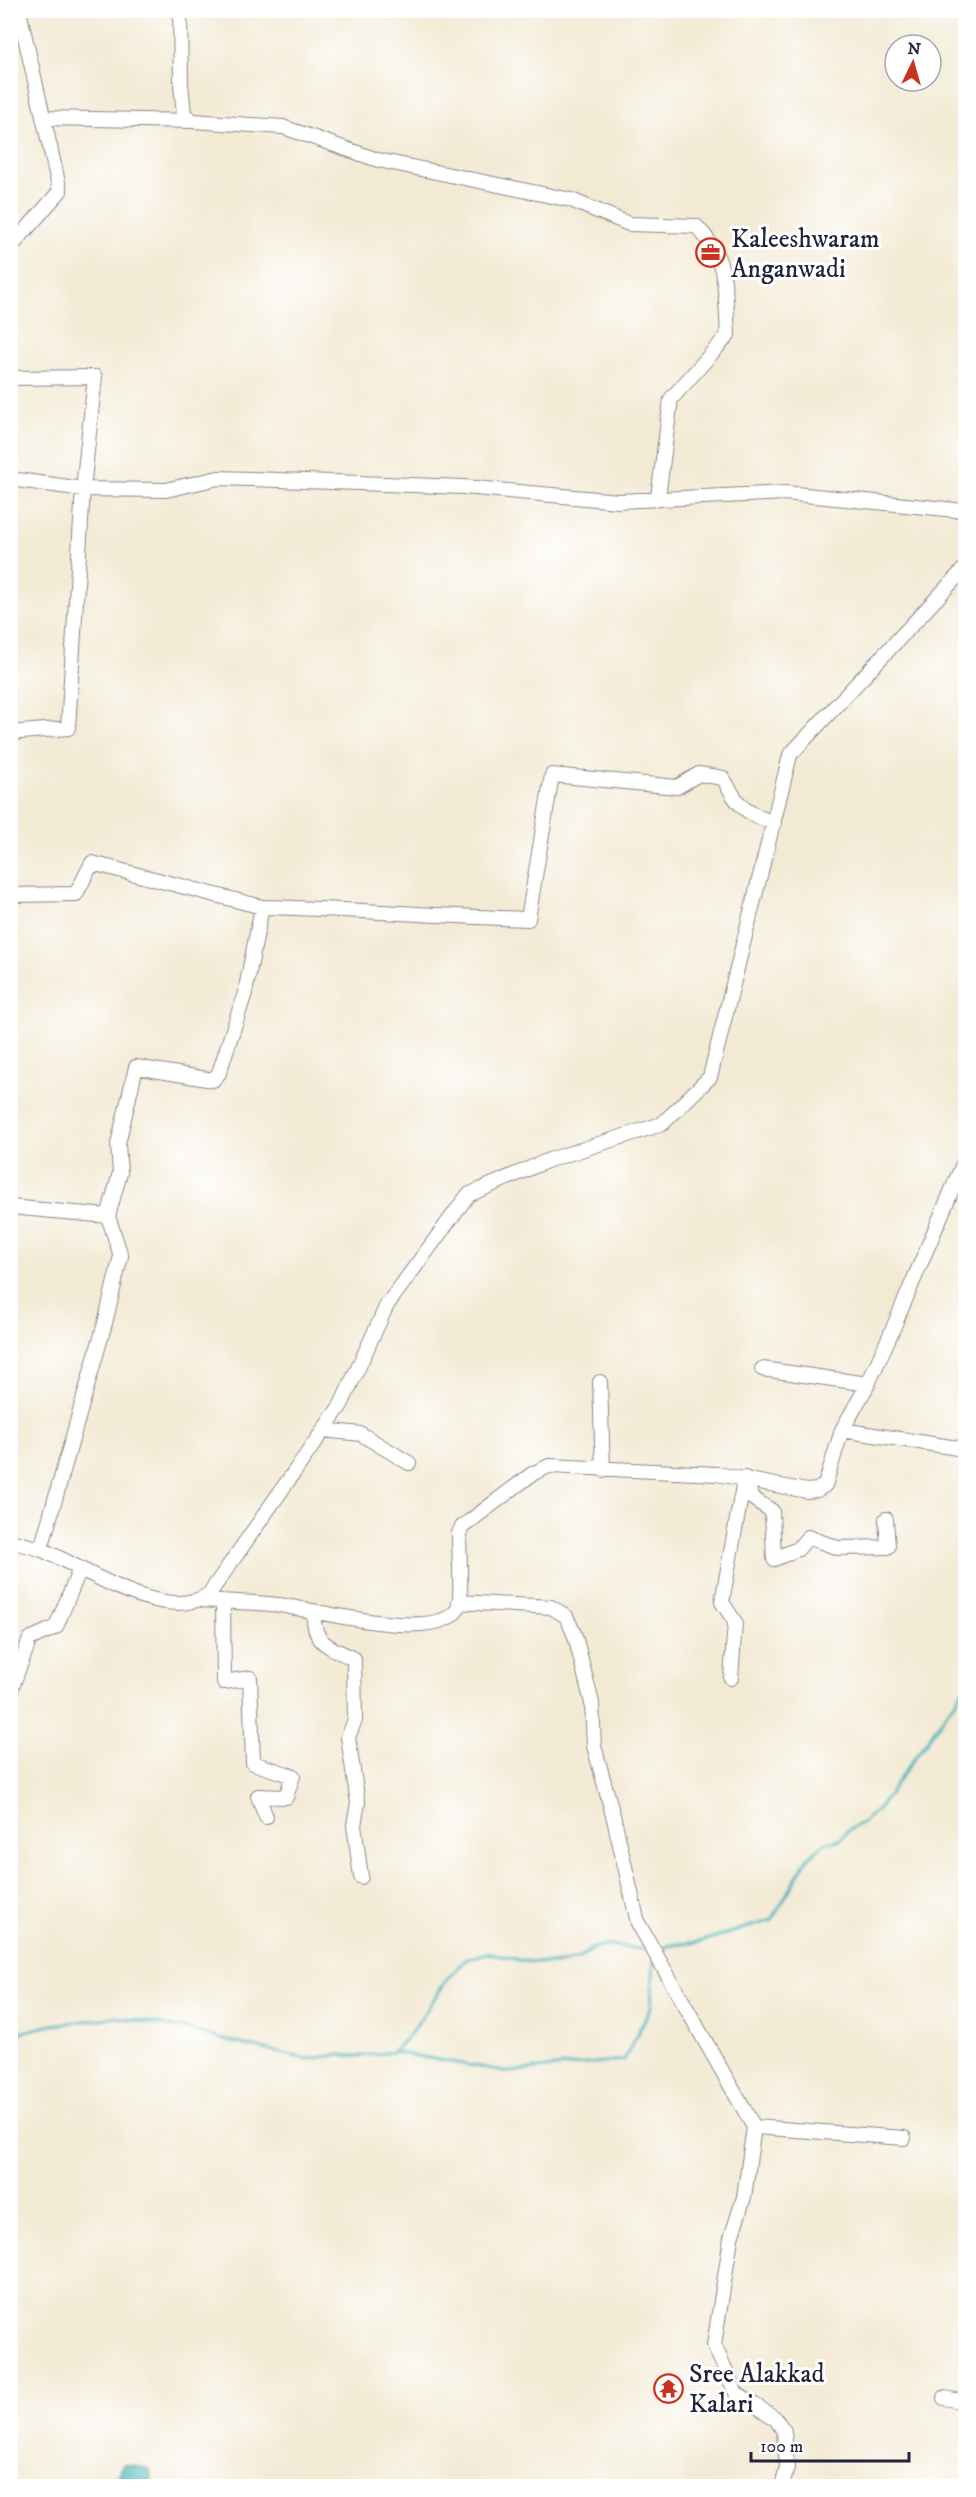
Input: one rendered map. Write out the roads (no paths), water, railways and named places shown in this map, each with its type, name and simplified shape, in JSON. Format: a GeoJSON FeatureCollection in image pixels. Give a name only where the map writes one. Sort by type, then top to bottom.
{"type":"FeatureCollection","features":[{"type":"Feature","properties":{"kind":"street"},"geometry":{"type":"LineString","coordinates":[[180,10],[184,114],[192,121]]}},
{"type":"Feature","properties":{"kind":"street"},"geometry":{"type":"LineString","coordinates":[[10,16],[20,15],[60,191],[11,247],[10,259]]}},
{"type":"Feature","properties":{"kind":"street"},"geometry":{"type":"LineString","coordinates":[[43,118],[192,121],[283,127],[378,160],[571,200],[629,224],[696,226],[710,240],[723,269],[728,335],[671,399],[658,497]]}},
{"type":"Feature","properties":{"kind":"street"},"geometry":{"type":"LineString","coordinates":[[10,378],[95,377],[83,489],[68,728],[10,733]]}},
{"type":"Feature","properties":{"kind":"street"},"geometry":{"type":"LineString","coordinates":[[10,479],[83,489],[166,490],[218,478],[464,487],[618,501],[658,497],[716,497],[785,493],[966,511]]}},
{"type":"Feature","properties":{"kind":"street"},"geometry":{"type":"LineString","coordinates":[[202,1600],[209,1594],[341,1405],[387,1305],[468,1195],[549,1160],[662,1124],[710,1077],[790,755],[966,567]]}},
{"type":"Feature","properties":{"kind":"street"},"geometry":{"type":"LineString","coordinates":[[10,895],[76,894],[92,863],[262,907],[364,909],[447,916],[528,919],[552,775],[677,787],[699,774],[723,778],[734,798],[750,814],[774,823]]}},
{"type":"Feature","properties":{"kind":"street"},"geometry":{"type":"LineString","coordinates":[[41,1549],[105,1323],[121,1256],[108,1216],[120,1173],[118,1144],[136,1067],[213,1080],[219,1073],[245,993],[262,907]]}},
{"type":"Feature","properties":{"kind":"street"},"geometry":{"type":"LineString","coordinates":[[10,1541],[41,1549],[117,1588],[152,1599],[176,1603],[202,1600],[280,1605],[391,1623],[432,1624],[451,1617],[460,1605],[459,1533],[465,1524],[543,1468],[549,1466],[682,1472],[745,1478],[807,1491],[817,1490],[825,1485],[842,1430],[868,1384],[947,1206],[966,1157]]}},
{"type":"Feature","properties":{"kind":"street"},"geometry":{"type":"LineString","coordinates":[[10,1207],[108,1216]]}},
{"type":"Feature","properties":{"kind":"street"},"geometry":{"type":"LineString","coordinates":[[762,1369],[868,1384]]}},
{"type":"Feature","properties":{"kind":"street"},"geometry":{"type":"LineString","coordinates":[[600,1382],[603,1470]]}},
{"type":"Feature","properties":{"kind":"street"},"geometry":{"type":"LineString","coordinates":[[323,1430],[362,1434],[409,1463]]}},
{"type":"Feature","properties":{"kind":"street"},"geometry":{"type":"LineString","coordinates":[[842,1430],[964,1449]]}},
{"type":"Feature","properties":{"kind":"street"},"geometry":{"type":"LineString","coordinates":[[745,1478],[752,1498],[772,1511],[774,1559],[798,1549],[808,1537],[838,1548],[888,1547],[886,1519]]}},
{"type":"Feature","properties":{"kind":"street"},"geometry":{"type":"LineString","coordinates":[[731,1678],[735,1622],[722,1602],[745,1478]]}},
{"type":"Feature","properties":{"kind":"street"},"geometry":{"type":"LineString","coordinates":[[10,1692],[30,1639],[56,1627],[80,1569]]}},
{"type":"Feature","properties":{"kind":"street"},"geometry":{"type":"LineString","coordinates":[[223,1602],[224,1682],[250,1678],[253,1763],[293,1776],[286,1797],[258,1796],[266,1817]]}},
{"type":"Feature","properties":{"kind":"street"},"geometry":{"type":"LineString","coordinates":[[459,1602],[551,1607],[566,1616],[575,1635],[592,1702],[594,1746],[638,1923],[754,2127],[744,2197],[731,2238],[714,2345],[736,2393],[775,2418],[784,2431],[787,2468],[782,2487]]}},
{"type":"Feature","properties":{"kind":"street"},"geometry":{"type":"LineString","coordinates":[[314,1611],[313,1627],[320,1642],[354,1659],[355,1720],[348,1737],[358,1803],[354,1824],[362,1877]]}},
{"type":"Feature","properties":{"kind":"street"},"geometry":{"type":"LineString","coordinates":[[754,2127],[904,2138]]}},
{"type":"Feature","properties":{"kind":"street"},"geometry":{"type":"LineString","coordinates":[[944,2398],[966,2402]]}},
{"type":"Feature","properties":{"kind":"water"},"geometry":{"type":"Polygon","coordinates":[[[123,2464],[150,2469],[152,2486],[118,2486],[117,2479],[123,2464]]]}},
{"type":"Feature","properties":{"kind":"waterway"},"geometry":{"type":"LineString","coordinates":[[657,1950],[671,1945],[699,1942],[772,1920],[807,1859],[825,1843],[841,1839],[849,1829],[862,1823],[879,1808],[966,1686]]}},
{"type":"Feature","properties":{"kind":"waterway"},"geometry":{"type":"LineString","coordinates":[[10,2035],[52,2025],[117,2017],[191,2030],[307,2059],[393,2052],[411,2033],[448,1978],[467,1959],[487,1953],[554,1964],[578,1959],[593,1948],[611,1945],[648,1950]]}},
{"type":"Feature","properties":{"kind":"waterway"},"geometry":{"type":"LineString","coordinates":[[393,2052],[509,2072],[624,2060],[651,2007],[654,1962]]}},
{"type":"Feature","properties":{"kind":"place","name":"Kaleeshwaram Anganwadi"},"geometry":{"type":"Point","coordinates":[710,253]}},
{"type":"Feature","properties":{"kind":"place","name":"Sree Alakkad Kalari"},"geometry":{"type":"Point","coordinates":[668,2388]}}]}
